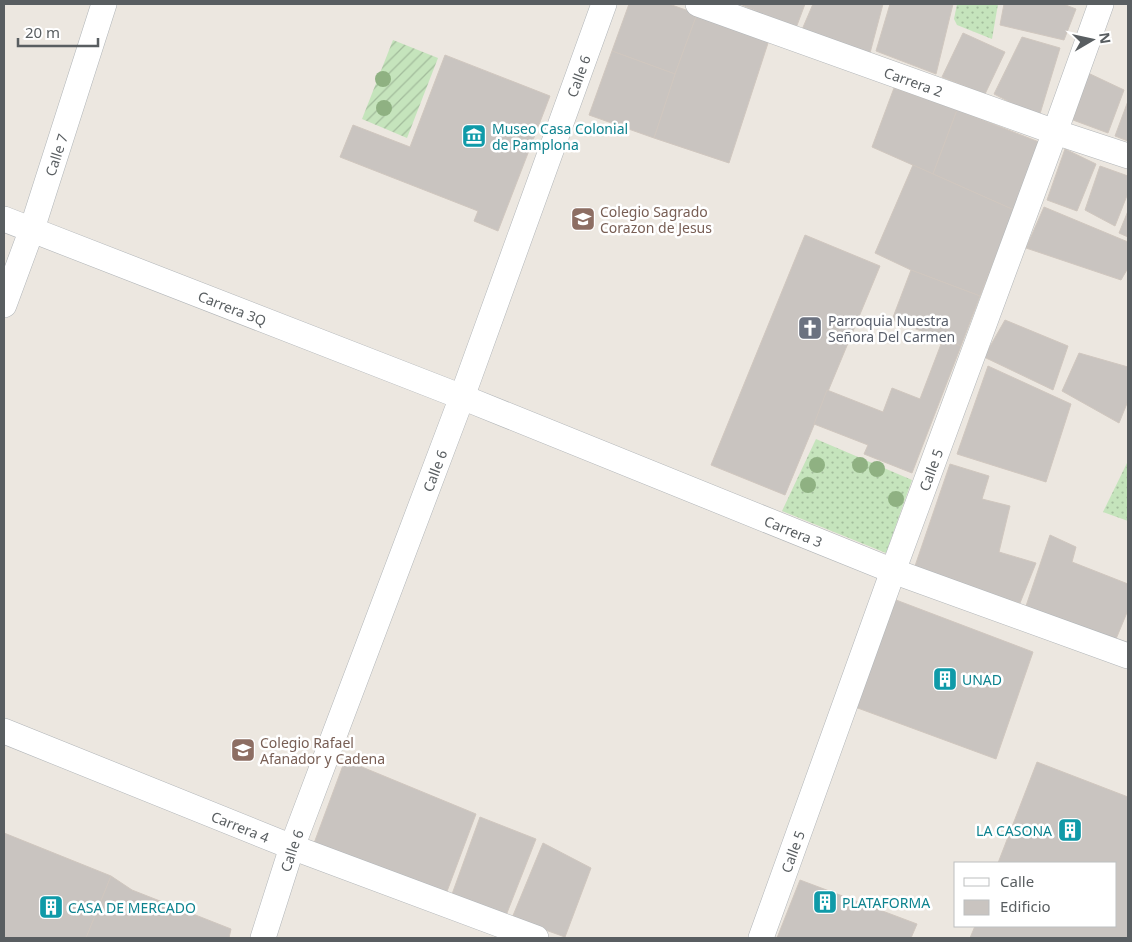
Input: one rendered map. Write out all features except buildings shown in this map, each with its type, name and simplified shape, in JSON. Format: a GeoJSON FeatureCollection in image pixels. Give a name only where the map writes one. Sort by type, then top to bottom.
{"type":"FeatureCollection","features":[{"type":"Feature","properties":{"kind":"street","name":"Calle 7"},"geometry":{"type":"LineString","coordinates":[[4,305],[32,229],[104,4]]}},
{"type":"Feature","properties":{"kind":"street","name":"Calle 6"},"geometry":{"type":"LineString","coordinates":[[262,938],[292,847],[462,397],[604,4]]}},
{"type":"Feature","properties":{"kind":"street","name":"Carrera 2"},"geometry":{"type":"LineString","coordinates":[[698,4],[1055,132],[1128,156]]}},
{"type":"Feature","properties":{"kind":"street","name":"Calle 5"},"geometry":{"type":"LineString","coordinates":[[761,938],[893,571],[1101,4]]}},
{"type":"Feature","properties":{"kind":"street","name":"Carrera 3Q"},"geometry":{"type":"LineString","coordinates":[[4,219],[462,397]]}},
{"type":"Feature","properties":{"kind":"street","name":"Carrera 3"},"geometry":{"type":"LineString","coordinates":[[462,397],[893,571],[1128,656]]}},
{"type":"Feature","properties":{"kind":"street","name":"Carrera 4"},"geometry":{"type":"LineString","coordinates":[[4,731],[292,847],[536,938]]}},
{"type":"Feature","properties":{"kind":"green space"},"geometry":{"type":"Polygon","coordinates":[[[957,4],[998,4],[992,39],[957,25],[954,19],[957,4]]]}},
{"type":"Feature","properties":{"kind":"green space"},"geometry":{"type":"Polygon","coordinates":[[[393,40],[438,58],[407,138],[362,119],[393,40]]]}},
{"type":"Feature","properties":{"kind":"green space"},"geometry":{"type":"Polygon","coordinates":[[[816,439],[912,480],[886,553],[782,511],[816,439]]]}},
{"type":"Feature","properties":{"kind":"green space"},"geometry":{"type":"Polygon","coordinates":[[[1128,461],[1128,521],[1103,512],[1128,461]]]}},
{"type":"Feature","properties":{"kind":"place","name":"Museo Casa Colonial de Pamplona"},"geometry":{"type":"Point","coordinates":[474,136]}},
{"type":"Feature","properties":{"kind":"place","name":"Colegio Sagrado Corazon de Jesus"},"geometry":{"type":"Point","coordinates":[583,219]}},
{"type":"Feature","properties":{"kind":"place","name":"Parroquia Nuestra Señora Del Carmen"},"geometry":{"type":"Point","coordinates":[810,328]}},
{"type":"Feature","properties":{"kind":"place","name":"UNAD"},"geometry":{"type":"Point","coordinates":[945,679]}},
{"type":"Feature","properties":{"kind":"place","name":"Colegio Rafael Afanador y Cadena"},"geometry":{"type":"Point","coordinates":[243,750]}},
{"type":"Feature","properties":{"kind":"place","name":"LA CASONA"},"geometry":{"type":"Point","coordinates":[1070,830]}},
{"type":"Feature","properties":{"kind":"place","name":"PLATAFORMA"},"geometry":{"type":"Point","coordinates":[825,902]}},
{"type":"Feature","properties":{"kind":"place","name":"CASA DE MERCADO"},"geometry":{"type":"Point","coordinates":[51,907]}}]}
